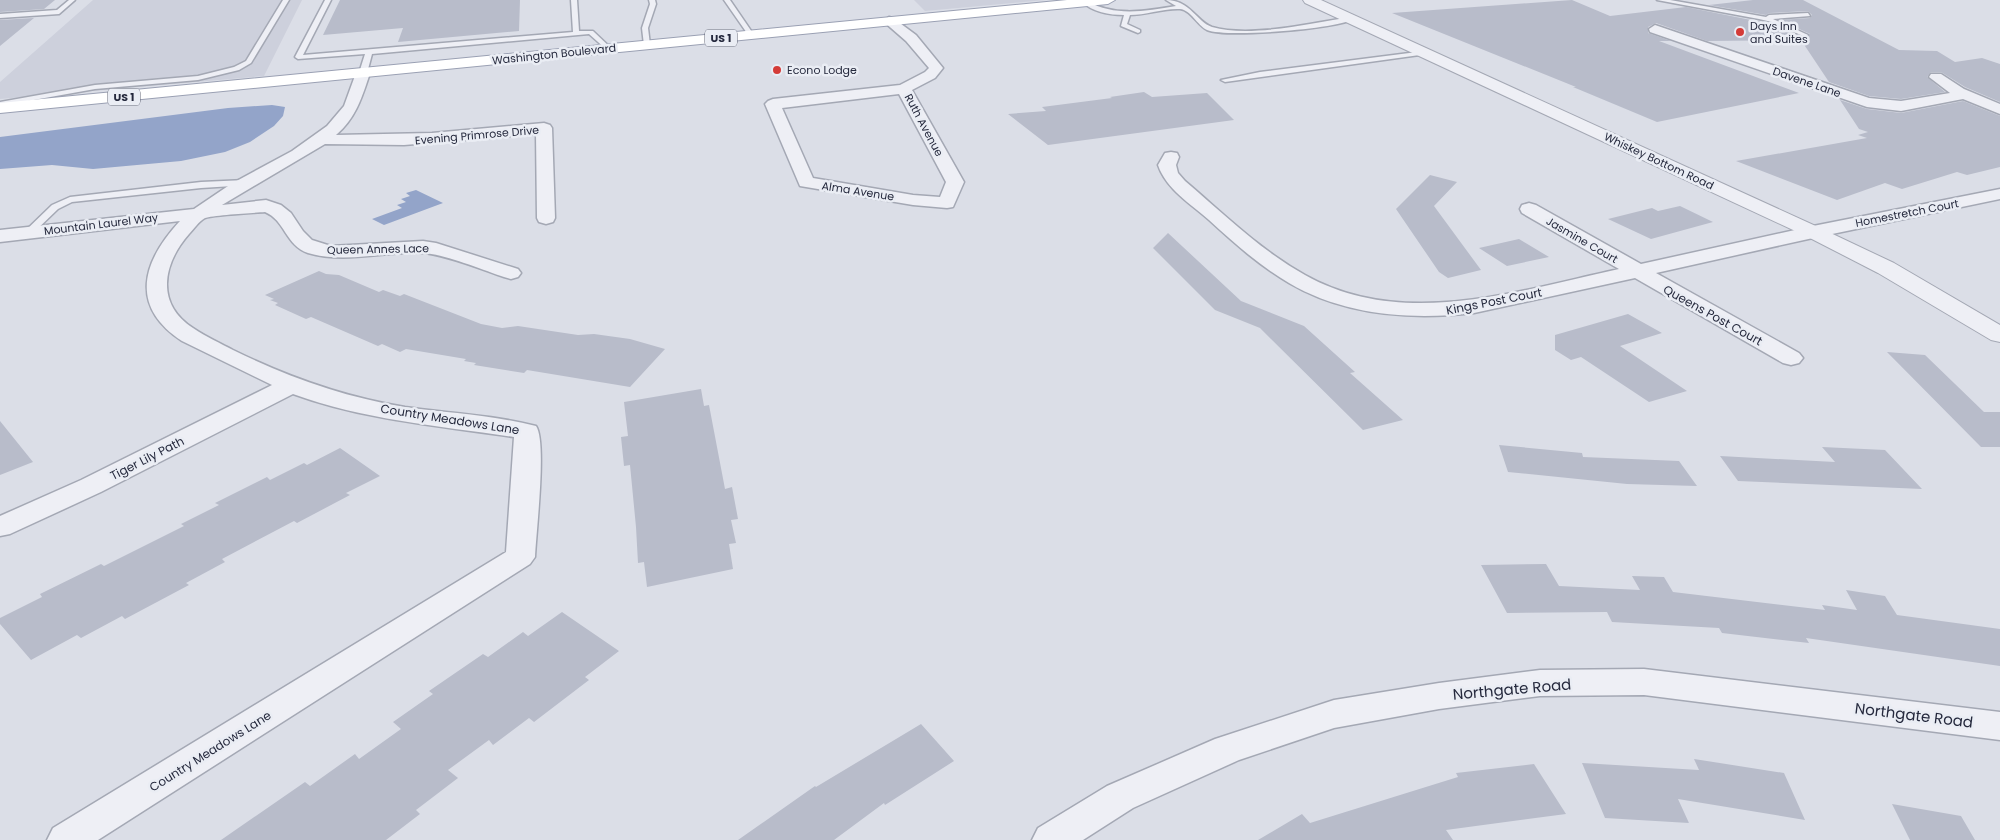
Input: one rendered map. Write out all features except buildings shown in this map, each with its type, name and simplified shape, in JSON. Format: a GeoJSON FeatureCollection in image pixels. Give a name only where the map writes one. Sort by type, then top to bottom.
{"type":"FeatureCollection","features":[{"type":"Feature","properties":{"kind":"main road","name":"Washington Boulevard"},"geometry":{"type":"LineString","coordinates":[[0,108],[366,62],[609,49],[1108,0]]}},
{"type":"Feature","properties":{"kind":"street","name":"Whiskey Bottom Road"},"geometry":{"type":"LineString","coordinates":[[1310,0],[1813,232],[1886,268],[2000,335]]}},
{"type":"Feature","properties":{"kind":"street","name":"Ruth Avenue"},"geometry":{"type":"LineString","coordinates":[[889,21],[911,38],[936,68],[930,75],[904,89],[955,182],[947,203]]}},
{"type":"Feature","properties":{"kind":"street","name":"Davene Lane"},"geometry":{"type":"LineString","coordinates":[[1655,29],[1867,102],[1901,106],[1964,95]]}},
{"type":"Feature","properties":{"kind":"street","name":"Country Meadows Lane"},"geometry":{"type":"LineString","coordinates":[[66,840],[520,557],[527,462],[527,431],[368,406],[333,399],[292,385],[251,368],[196,340],[178,328],[166,315],[160,304],[155,283],[160,260],[180,232],[201,212],[320,139],[347,114],[366,62]]}},
{"type":"Feature","properties":{"kind":"street"},"geometry":{"type":"LineString","coordinates":[[1936,77],[1946,86],[2000,109]]}},
{"type":"Feature","properties":{"kind":"street","name":"Alma Avenue"},"geometry":{"type":"LineString","coordinates":[[904,89],[773,104],[806,182],[913,200],[947,203]]}},
{"type":"Feature","properties":{"kind":"street","name":"Evening Primrose Drive"},"geometry":{"type":"LineString","coordinates":[[320,139],[417,141],[544,128],[546,218]]}},
{"type":"Feature","properties":{"kind":"street","name":"Kings Post Court"},"geometry":{"type":"LineString","coordinates":[[1171,157],[1167,165],[1170,174],[1179,185],[1276,267],[1306,284],[1330,294],[1366,304],[1404,311],[1443,311],[1474,307],[1813,232]]}},
{"type":"Feature","properties":{"kind":"street","name":"Homestretch Court"},"geometry":{"type":"LineString","coordinates":[[1813,232],[2000,194]]}},
{"type":"Feature","properties":{"kind":"street","name":"Queen Annes Lace"},"geometry":{"type":"LineString","coordinates":[[201,212],[266,206],[276,208],[282,212],[297,237],[306,245],[318,249],[331,252],[423,247],[436,249],[511,273]]}},
{"type":"Feature","properties":{"kind":"street","name":"Jasmine Court"},"geometry":{"type":"LineString","coordinates":[[1529,209],[1636,271]]}},
{"type":"Feature","properties":{"kind":"street","name":"Mountain Laurel Way"},"geometry":{"type":"LineString","coordinates":[[0,236],[201,212]]}},
{"type":"Feature","properties":{"kind":"street","name":"Queens Post Court"},"geometry":{"type":"LineString","coordinates":[[1636,271],[1791,358]]}},
{"type":"Feature","properties":{"kind":"street","name":"Tiger Lily Path"},"geometry":{"type":"LineString","coordinates":[[0,527],[92,486],[292,385]]}},
{"type":"Feature","properties":{"kind":"street","name":"Northgate Road"},"geometry":{"type":"LineString","coordinates":[[1051,840],[1120,797],[1227,749],[1334,714],[1466,692],[1540,683],[1644,682],[1998,728]]}},
{"type":"Feature","properties":{"kind":"lane"},"geometry":{"type":"LineString","coordinates":[[0,16],[59,12],[72,0]]}},
{"type":"Feature","properties":{"kind":"lane"},"geometry":{"type":"LineString","coordinates":[[0,104],[95,87],[203,76],[242,67],[249,62],[286,0]]}},
{"type":"Feature","properties":{"kind":"lane"},"geometry":{"type":"LineString","coordinates":[[328,0],[298,57],[366,62],[591,32],[609,49]]}},
{"type":"Feature","properties":{"kind":"lane"},"geometry":{"type":"LineString","coordinates":[[574,0],[576,33]]}},
{"type":"Feature","properties":{"kind":"lane"},"geometry":{"type":"LineString","coordinates":[[647,45],[645,28],[653,4],[652,0]]}},
{"type":"Feature","properties":{"kind":"lane"},"geometry":{"type":"LineString","coordinates":[[727,0],[751,34]]}},
{"type":"Feature","properties":{"kind":"lane"},"geometry":{"type":"LineString","coordinates":[[1169,0],[1191,12],[1208,28],[1242,32],[1288,29],[1351,19]]}},
{"type":"Feature","properties":{"kind":"lane"},"geometry":{"type":"LineString","coordinates":[[1660,0],[1758,17],[1774,21],[1805,35]]}},
{"type":"Feature","properties":{"kind":"lane"},"geometry":{"type":"LineString","coordinates":[[1085,2],[1093,8],[1128,13],[1182,7]]}},
{"type":"Feature","properties":{"kind":"lane"},"geometry":{"type":"LineString","coordinates":[[1128,13],[1123,25],[1138,31]]}},
{"type":"Feature","properties":{"kind":"lane"},"geometry":{"type":"LineString","coordinates":[[1758,17],[1808,15]]}},
{"type":"Feature","properties":{"kind":"lane"},"geometry":{"type":"LineString","coordinates":[[1225,80],[1425,53]]}},
{"type":"Feature","properties":{"kind":"lane"},"geometry":{"type":"LineString","coordinates":[[28,233],[54,207],[70,200],[201,185],[246,183]]}},
{"type":"Feature","properties":{"kind":"shaded area"},"geometry":{"type":"Polygon","coordinates":[[[93,0],[302,0],[264,76],[0,99],[0,82],[93,0]]]}},
{"type":"Feature","properties":{"kind":"shaded area"},"geometry":{"type":"Polygon","coordinates":[[[914,0],[1045,0],[925,11],[914,0]]]}},
{"type":"Feature","properties":{"kind":"water"},"geometry":{"type":"Polygon","coordinates":[[[272,105],[285,107],[283,116],[274,126],[250,142],[225,152],[181,161],[93,169],[52,165],[0,169],[0,137],[228,108],[272,105]]]}},
{"type":"Feature","properties":{"kind":"water"},"geometry":{"type":"Polygon","coordinates":[[[416,190],[443,203],[384,225],[372,219],[402,208],[397,205],[406,202],[401,199],[410,196],[406,193],[416,190]]]}},
{"type":"Feature","properties":{"kind":"place","name":"Days Inn and Suites"},"geometry":{"type":"Point","coordinates":[1740,32]}},
{"type":"Feature","properties":{"kind":"place","name":"Econo Lodge"},"geometry":{"type":"Point","coordinates":[777,70]}}]}
